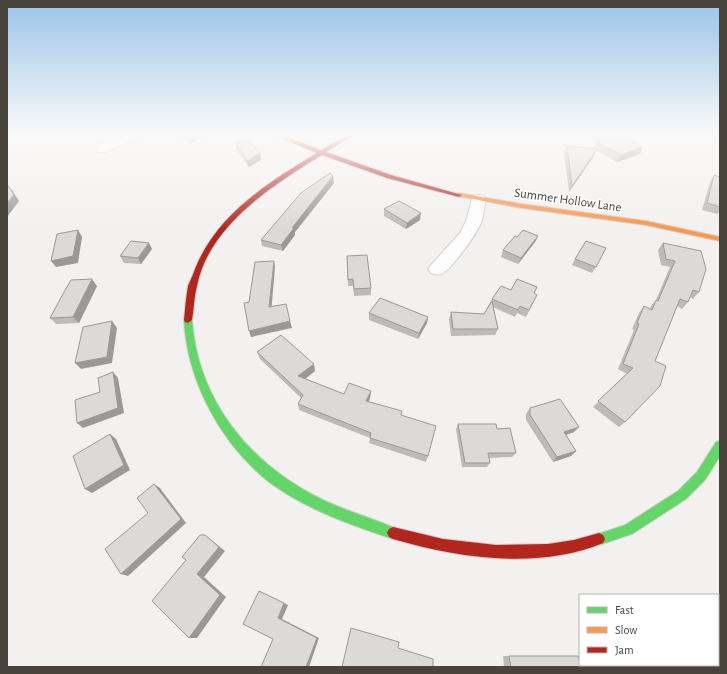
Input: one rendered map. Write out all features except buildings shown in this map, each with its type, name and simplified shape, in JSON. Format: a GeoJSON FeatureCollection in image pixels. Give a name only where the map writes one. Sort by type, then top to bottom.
{"type":"FeatureCollection","features":[{"type":"Feature","properties":{"kind":"street"},"geometry":{"type":"LineString","coordinates":[[302,166],[266,188],[237,211],[225,224],[203,257],[194,277],[188,305],[188,337],[192,362],[203,389],[218,416],[244,448],[272,476],[312,502],[353,520],[399,536],[459,549],[508,554],[597,542],[630,529],[657,515],[693,486],[720,446]]}},
{"type":"Feature","properties":{"kind":"street","name":"Summer Hollow Lane"},"geometry":{"type":"LineString","coordinates":[[362,166],[394,178],[478,199],[646,223],[720,239]]}},
{"type":"Feature","properties":{"kind":"street"},"geometry":{"type":"LineString","coordinates":[[437,269],[466,236],[474,221],[478,199]]}},
{"type":"Feature","properties":{"kind":"traffic: fast"},"geometry":{"type":"LineString","coordinates":[[188,320],[189,341],[203,385],[214,407],[242,448],[274,478],[316,503],[346,516],[393,533]]}},
{"type":"Feature","properties":{"kind":"traffic: fast"},"geometry":{"type":"LineString","coordinates":[[599,539],[628,530],[682,495],[701,476],[720,446]]}},
{"type":"Feature","properties":{"kind":"traffic: slow"},"geometry":{"type":"LineString","coordinates":[[459,195],[522,206],[646,223],[720,239]]}},
{"type":"Feature","properties":{"kind":"traffic: jam"},"geometry":{"type":"LineString","coordinates":[[188,320],[193,285],[204,256],[221,230],[243,207],[268,187],[299,166]]}},
{"type":"Feature","properties":{"kind":"traffic: jam"},"geometry":{"type":"LineString","coordinates":[[359,166],[412,184],[459,195]]}},
{"type":"Feature","properties":{"kind":"traffic: jam"},"geometry":{"type":"LineString","coordinates":[[393,533],[443,545],[496,552],[548,550],[574,546],[599,539]]}}]}
